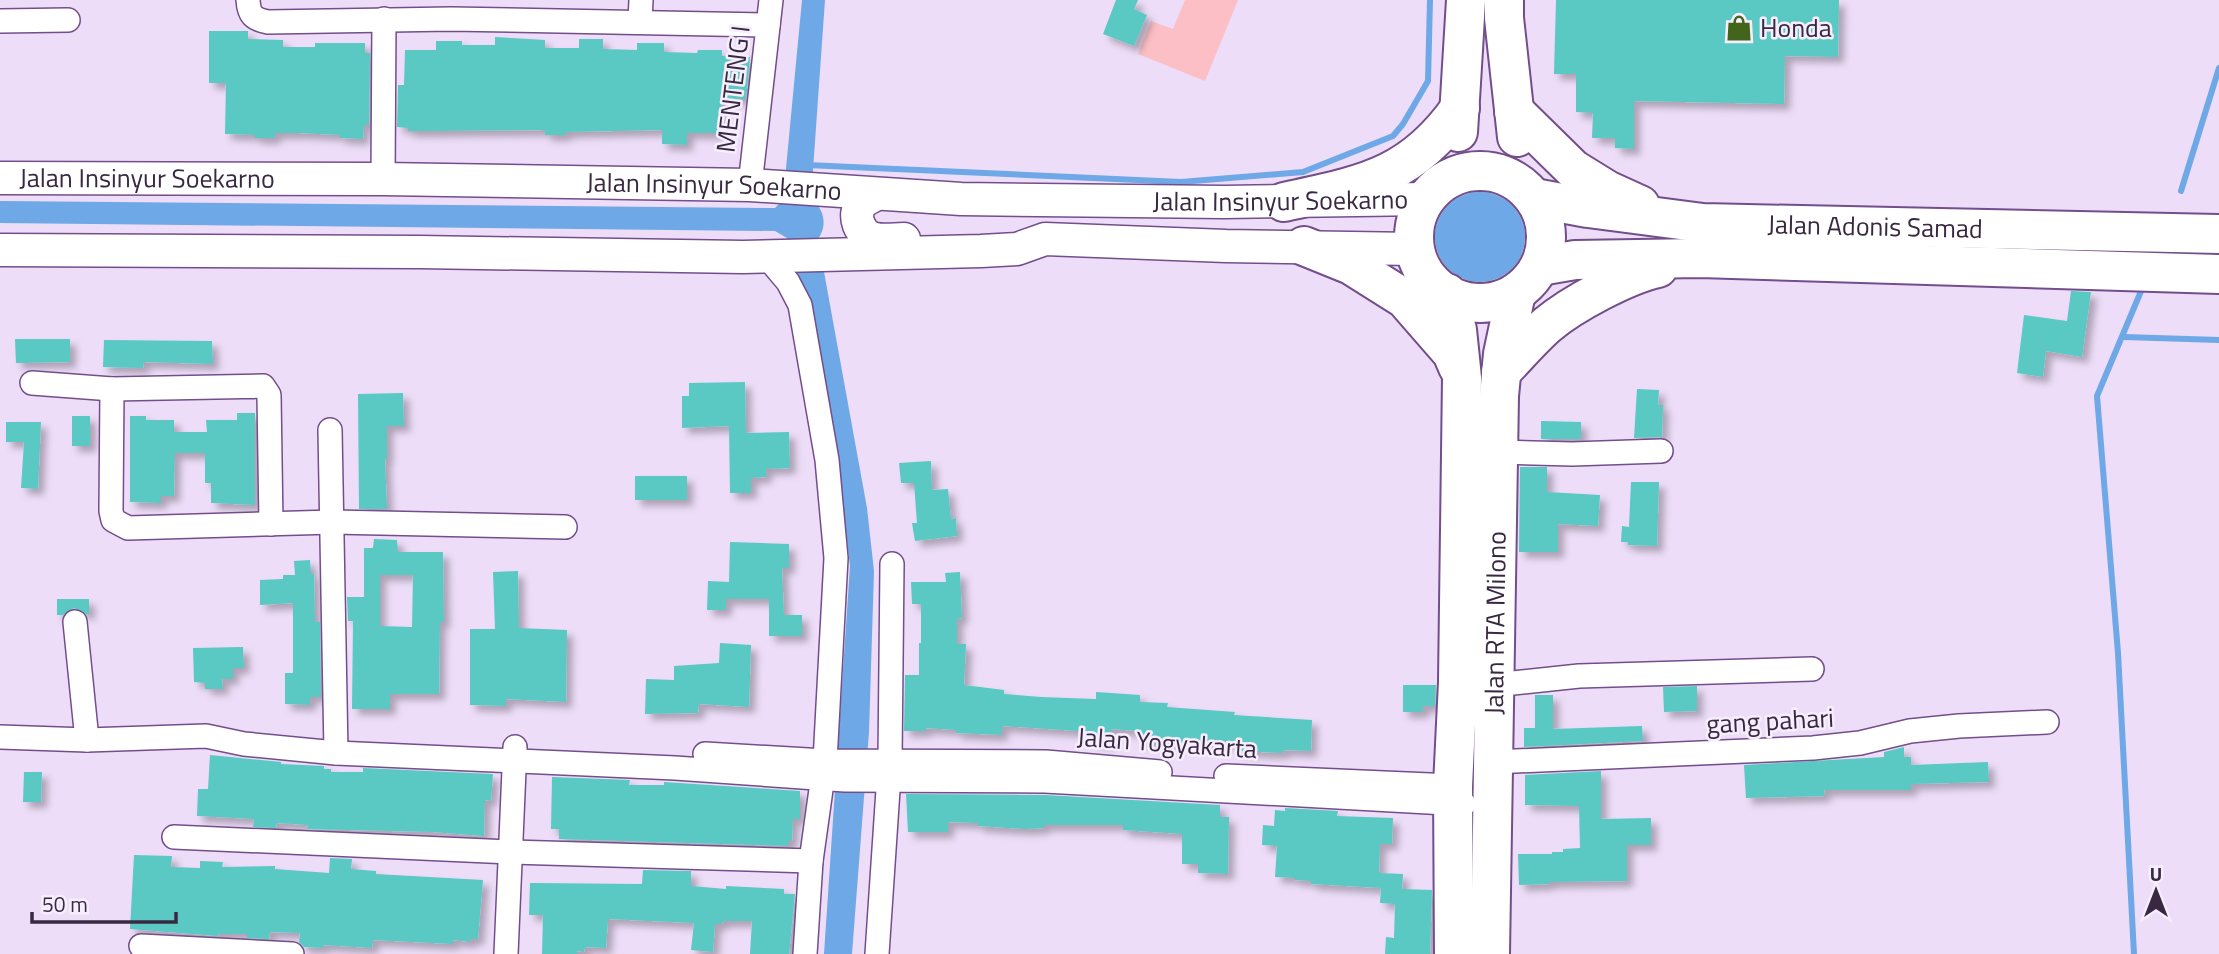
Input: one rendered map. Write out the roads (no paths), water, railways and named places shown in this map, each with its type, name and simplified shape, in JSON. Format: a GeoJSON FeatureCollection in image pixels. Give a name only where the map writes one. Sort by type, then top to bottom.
{"type":"FeatureCollection","features":[{"type":"Feature","properties":{"kind":"highway"},"geometry":{"type":"LineString","coordinates":[[1455,176],[1466,0]]}},
{"type":"Feature","properties":{"kind":"highway"},"geometry":{"type":"LineString","coordinates":[[1504,0],[1514,111],[1528,192]]}},
{"type":"Feature","properties":{"kind":"highway"},"geometry":{"type":"LineString","coordinates":[[1284,202],[1352,187],[1388,175],[1418,154],[1447,127],[1460,108]]}},
{"type":"Feature","properties":{"kind":"highway"},"geometry":{"type":"LineString","coordinates":[[1501,372],[1548,324],[1598,292],[1647,270],[1690,233],[1607,190],[1573,169],[1514,111]]}},
{"type":"Feature","properties":{"kind":"highway"},"geometry":{"type":"LineString","coordinates":[[1490,171],[1513,179],[1528,192],[1540,208],[1547,231],[1544,255],[1528,279],[1505,298],[1481,303],[1469,302],[1437,287],[1423,270],[1415,249],[1416,223],[1426,199],[1455,176],[1490,171]]}},
{"type":"Feature","properties":{"kind":"highway","name":"Jalan Adonis Samad"},"geometry":{"type":"LineString","coordinates":[[1528,192],[1690,233],[2149,272],[2219,274]]}},
{"type":"Feature","properties":{"kind":"highway","name":"Jalan Adonis Samad"},"geometry":{"type":"LineString","coordinates":[[1528,279],[1575,260],[1690,233],[2219,234]]}},
{"type":"Feature","properties":{"kind":"highway"},"geometry":{"type":"LineString","coordinates":[[1304,246],[1351,265],[1405,299],[1452,353],[1462,378]]}},
{"type":"Feature","properties":{"kind":"highway","name":"Jalan RTA Milono"},"geometry":{"type":"LineString","coordinates":[[1490,954],[1501,372],[1528,279]]}},
{"type":"Feature","properties":{"kind":"highway","name":"Jalan RTA Milono"},"geometry":{"type":"LineString","coordinates":[[1447,293],[1457,330],[1462,378],[1454,794],[1454,954]]}},
{"type":"Feature","properties":{"kind":"street"},"geometry":{"type":"LineString","coordinates":[[247,0],[252,16],[268,22],[384,19],[512,10],[641,11],[768,25]]}},
{"type":"Feature","properties":{"kind":"street","name":"MENTENG I"},"geometry":{"type":"LineString","coordinates":[[750,185],[771,0]]}},
{"type":"Feature","properties":{"kind":"street"},"geometry":{"type":"LineString","coordinates":[[383,179],[384,19]]}},
{"type":"Feature","properties":{"kind":"street"},"geometry":{"type":"LineString","coordinates":[[0,21],[68,20]]}},
{"type":"Feature","properties":{"kind":"street","name":"Jalan Insinyur Soekarno"},"geometry":{"type":"LineString","coordinates":[[0,178],[383,179],[750,185],[935,198],[1224,202],[1426,199]]}},
{"type":"Feature","properties":{"kind":"street"},"geometry":{"type":"LineString","coordinates":[[804,188],[832,197],[841,215],[831,243],[810,253],[788,282],[800,305],[827,460],[836,558],[834,770],[811,861],[805,954]]}},
{"type":"Feature","properties":{"kind":"street"},"geometry":{"type":"LineString","coordinates":[[877,194],[862,203],[858,210],[860,229],[875,239],[1045,239],[1226,246],[1415,249]]}},
{"type":"Feature","properties":{"kind":"street"},"geometry":{"type":"LineString","coordinates":[[1224,202],[1226,246]]}},
{"type":"Feature","properties":{"kind":"street"},"geometry":{"type":"LineString","coordinates":[[0,250],[810,253],[981,251],[1017,248],[1045,239]]}},
{"type":"Feature","properties":{"kind":"street"},"geometry":{"type":"LineString","coordinates":[[32,383],[111,389],[263,386],[269,395],[271,524]]}},
{"type":"Feature","properties":{"kind":"street"},"geometry":{"type":"LineString","coordinates":[[111,389],[113,520],[128,528],[332,522],[565,527]]}},
{"type":"Feature","properties":{"kind":"street"},"geometry":{"type":"LineString","coordinates":[[330,430],[336,746]]}},
{"type":"Feature","properties":{"kind":"street"},"geometry":{"type":"LineString","coordinates":[[1498,452],[1572,454],[1661,451]]}},
{"type":"Feature","properties":{"kind":"street"},"geometry":{"type":"LineString","coordinates":[[877,954],[892,564]]}},
{"type":"Feature","properties":{"kind":"street"},"geometry":{"type":"LineString","coordinates":[[75,622],[87,740]]}},
{"type":"Feature","properties":{"kind":"street"},"geometry":{"type":"LineString","coordinates":[[1494,685],[1579,676],[1812,670]]}},
{"type":"Feature","properties":{"kind":"street","name":"gang pahari"},"geometry":{"type":"LineString","coordinates":[[1494,762],[1813,748],[1860,743],[1910,731],[2047,722]]}},
{"type":"Feature","properties":{"kind":"street"},"geometry":{"type":"LineString","coordinates":[[0,737],[87,740],[206,736],[244,744],[515,754],[676,768],[883,771],[1045,780],[1454,794],[1493,806]]}},
{"type":"Feature","properties":{"kind":"street"},"geometry":{"type":"LineString","coordinates":[[506,954],[515,754]]}},
{"type":"Feature","properties":{"kind":"street"},"geometry":{"type":"LineString","coordinates":[[174,837],[512,852],[811,861]]}},
{"type":"Feature","properties":{"kind":"street"},"geometry":{"type":"LineString","coordinates":[[141,946],[292,954]]}},
{"type":"Feature","properties":{"kind":"water"},"geometry":{"type":"Polygon","coordinates":[[[802,0],[825,0],[811,198],[823,217],[823,228],[818,239],[867,508],[874,571],[869,732],[852,954],[824,954],[850,566],[843,505],[787,238],[775,231],[0,223],[0,201],[775,208],[783,200],[802,0]]]}},
{"type":"Feature","properties":{"kind":"water"},"geometry":{"type":"Polygon","coordinates":[[[1480,192],[1497,195],[1512,205],[1522,220],[1525,237],[1522,254],[1512,269],[1497,279],[1480,282],[1463,279],[1448,269],[1438,254],[1435,237],[1438,220],[1448,205],[1463,195],[1480,192]]]}},
{"type":"Feature","properties":{"kind":"waterway"},"geometry":{"type":"LineString","coordinates":[[807,165],[1181,182],[1303,172],[1393,136],[1403,124],[1428,81],[1430,0]]}},
{"type":"Feature","properties":{"kind":"waterway"},"geometry":{"type":"LineString","coordinates":[[2181,191],[2219,68]]}},
{"type":"Feature","properties":{"kind":"waterway"},"geometry":{"type":"LineString","coordinates":[[2134,954],[2118,653],[2097,396],[2144,284]]}},
{"type":"Feature","properties":{"kind":"waterway"},"geometry":{"type":"LineString","coordinates":[[2124,337],[2219,340]]}},
{"type":"Feature","properties":{"kind":"place","name":"Honda"},"geometry":{"type":"Point","coordinates":[1739,28]}}]}
